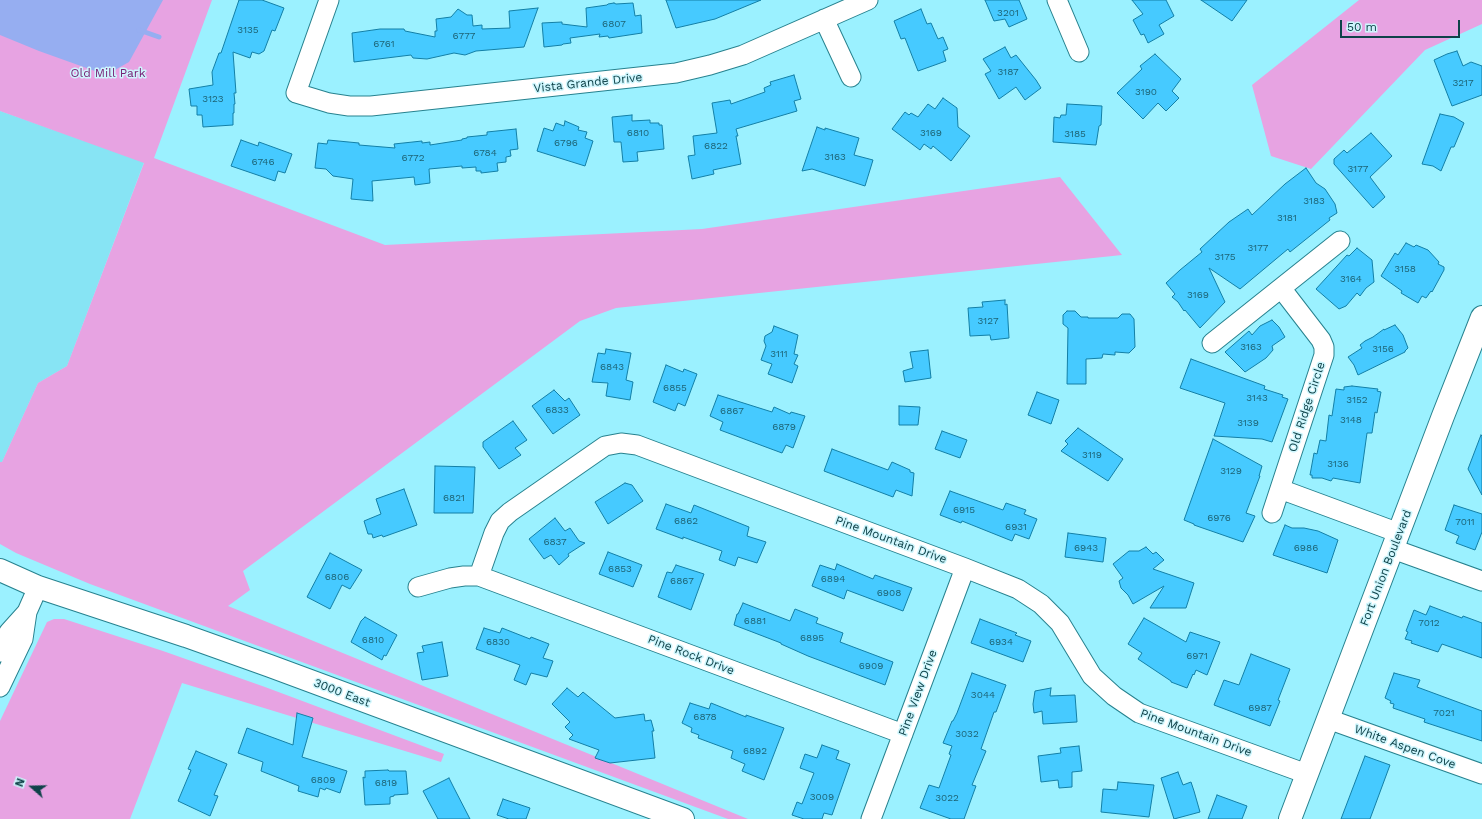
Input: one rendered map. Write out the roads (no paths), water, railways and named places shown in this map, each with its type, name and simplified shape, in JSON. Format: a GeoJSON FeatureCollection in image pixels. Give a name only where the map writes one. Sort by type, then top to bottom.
{"type":"FeatureCollection","features":[{"type":"Feature","properties":{"kind":"main road","name":"Fort Union Boulevard"},"geometry":{"type":"LineString","coordinates":[[1290,819],[1481,320]]}},
{"type":"Feature","properties":{"kind":"main road","name":"3000 East"},"geometry":{"type":"LineString","coordinates":[[0,570],[38,587],[186,636],[270,666],[683,819]]}},
{"type":"Feature","properties":{"kind":"street","name":"Vista Grande Drive"},"geometry":{"type":"LineString","coordinates":[[329,0],[296,93],[329,103],[349,106],[371,106],[676,73],[743,55],[868,0]]}},
{"type":"Feature","properties":{"kind":"street"},"geometry":{"type":"LineString","coordinates":[[1057,0],[1079,52]]}},
{"type":"Feature","properties":{"kind":"street"},"geometry":{"type":"LineString","coordinates":[[824,19],[851,77]]}},
{"type":"Feature","properties":{"kind":"street"},"geometry":{"type":"LineString","coordinates":[[1212,343],[1340,241]]}},
{"type":"Feature","properties":{"kind":"street","name":"Old Ridge Circle"},"geometry":{"type":"LineString","coordinates":[[1272,513],[1324,355],[1324,347],[1321,340],[1281,288]]}},
{"type":"Feature","properties":{"kind":"street","name":"Pine Mountain Drive"},"geometry":{"type":"LineString","coordinates":[[479,576],[494,533],[500,521],[510,512],[605,446],[621,443],[637,445],[1018,589],[1041,604],[1060,623],[1092,676],[1114,696],[1139,712],[1307,774]]}},
{"type":"Feature","properties":{"kind":"street"},"geometry":{"type":"LineString","coordinates":[[1280,489],[1482,581]]}},
{"type":"Feature","properties":{"kind":"street","name":"Pine View Drive"},"geometry":{"type":"LineString","coordinates":[[872,819],[965,568]]}},
{"type":"Feature","properties":{"kind":"street"},"geometry":{"type":"LineString","coordinates":[[418,587],[450,578],[479,576]]}},
{"type":"Feature","properties":{"kind":"street","name":"Pine Rock Drive"},"geometry":{"type":"LineString","coordinates":[[479,576],[903,734]]}},
{"type":"Feature","properties":{"kind":"street"},"geometry":{"type":"LineString","coordinates":[[0,687],[23,639],[27,612],[38,587]]}},
{"type":"Feature","properties":{"kind":"street"},"geometry":{"type":"LineString","coordinates":[[0,652],[9,632],[27,612]]}},
{"type":"Feature","properties":{"kind":"street","name":"White Aspen Cove"},"geometry":{"type":"LineString","coordinates":[[1328,719],[1482,774]]}},
{"type":"Feature","properties":{"kind":"waterway"},"geometry":{"type":"LineString","coordinates":[[139,30],[159,37]]}},
{"type":"Feature","properties":{"kind":"park label","name":"Old Mill Park"},"geometry":{"type":"Point","coordinates":[108,73]}}]}
